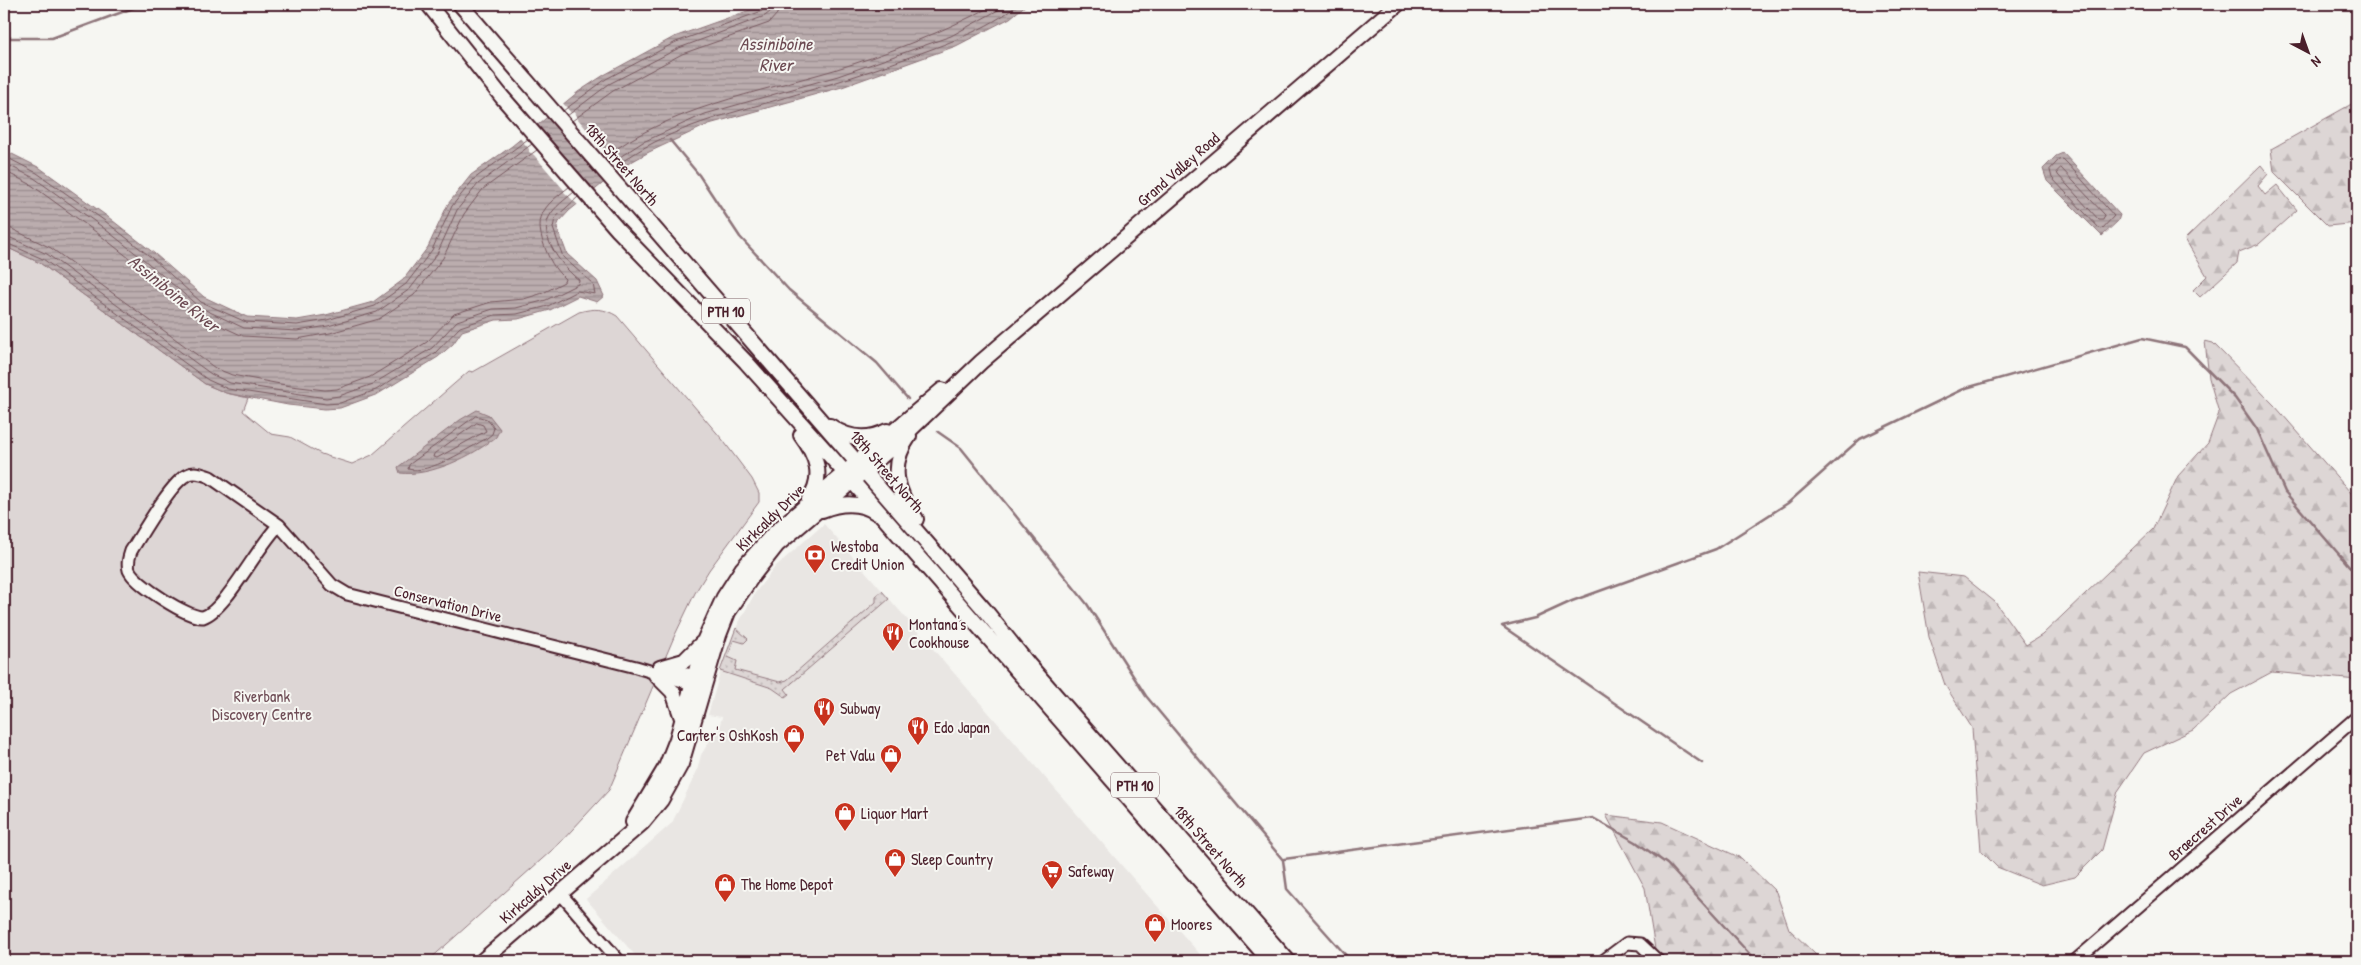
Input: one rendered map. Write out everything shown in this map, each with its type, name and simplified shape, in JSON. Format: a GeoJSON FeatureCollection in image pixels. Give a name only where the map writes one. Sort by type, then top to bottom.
{"type":"FeatureCollection","features":[{"type":"Feature","properties":{"kind":"main road","name":"18th Street North"},"geometry":{"type":"LineString","coordinates":[[428,4],[502,97],[618,230],[762,379],[1270,961]]}},
{"type":"Feature","properties":{"kind":"main road","name":"18th Street North"},"geometry":{"type":"LineString","coordinates":[[460,4],[984,608],[1038,675],[1288,961]]}},
{"type":"Feature","properties":{"kind":"main road","name":"Grand Valley Road"},"geometry":{"type":"LineString","coordinates":[[860,466],[908,417],[981,362],[1398,4]]}},
{"type":"Feature","properties":{"kind":"main road","name":"Grand Valley Road"},"geometry":{"type":"LineString","coordinates":[[848,476],[933,409],[981,362]]}},
{"type":"Feature","properties":{"kind":"main road"},"geometry":{"type":"LineString","coordinates":[[762,379],[781,411],[808,444],[816,461],[816,486],[797,520]]}},
{"type":"Feature","properties":{"kind":"main road"},"geometry":{"type":"LineString","coordinates":[[933,409],[907,438],[899,454],[895,478],[898,489],[916,518],[959,569],[984,608]]}},
{"type":"Feature","properties":{"kind":"main road"},"geometry":{"type":"LineString","coordinates":[[812,411],[835,430],[860,438],[880,435],[908,417]]}},
{"type":"Feature","properties":{"kind":"main road","name":"Kirkcaldy Drive"},"geometry":{"type":"LineString","coordinates":[[482,961],[652,812],[676,776],[686,753],[705,639],[724,597],[742,569],[764,543],[797,520],[848,476]]}},
{"type":"Feature","properties":{"kind":"main road"},"geometry":{"type":"LineString","coordinates":[[797,520],[826,508],[848,504],[875,512],[892,527]]}},
{"type":"Feature","properties":{"kind":"main road","name":"Kirkcaldy Drive"},"geometry":{"type":"LineString","coordinates":[[612,848],[631,826],[653,792],[672,754],[682,719],[732,605],[762,563],[797,520]]}},
{"type":"Feature","properties":{"kind":"main road"},"geometry":{"type":"LineString","coordinates":[[682,719],[673,692],[658,671],[684,660],[696,652],[705,639]]}},
{"type":"Feature","properties":{"kind":"street","name":"Conservation Drive"},"geometry":{"type":"LineString","coordinates":[[279,525],[260,547],[216,610],[204,617],[185,612],[162,598],[138,580],[130,570],[128,558],[131,551],[174,486],[188,474],[200,473],[210,477],[279,525],[332,584],[347,594],[636,667],[699,681]]}},
{"type":"Feature","properties":{"kind":"street","name":"Braecrest Drive"},"geometry":{"type":"LineString","coordinates":[[2075,961],[2357,717]]}},
{"type":"Feature","properties":{"kind":"street"},"geometry":{"type":"LineString","coordinates":[[560,893],[619,961]]}},
{"type":"Feature","properties":{"kind":"street"},"geometry":{"type":"LineString","coordinates":[[1602,961],[1627,943],[1640,944],[1658,961]]}},
{"type":"Feature","properties":{"kind":"shaded area"},"geometry":{"type":"Polygon","coordinates":[[[824,524],[1206,961],[640,961],[586,899],[672,823],[697,771],[701,755],[720,724],[722,717],[708,715],[726,652],[736,628],[755,593],[775,567],[824,524]]]}},
{"type":"Feature","properties":{"kind":"green space"},"geometry":{"type":"Polygon","coordinates":[[[2357,101],[2357,223],[2328,226],[2274,172],[2271,149],[2357,101]]]}},
{"type":"Feature","properties":{"kind":"green space"},"geometry":{"type":"Polygon","coordinates":[[[2261,165],[2268,174],[2258,186],[2265,195],[2277,185],[2297,210],[2259,244],[2239,252],[2237,263],[2200,297],[2193,290],[2207,276],[2185,239],[2261,165]]]}},
{"type":"Feature","properties":{"kind":"green space","name":"Riverbank Discovery Centre"},"geometry":{"type":"Polygon","coordinates":[[[4,246],[40,263],[205,384],[226,393],[248,398],[243,411],[271,434],[290,437],[321,454],[352,464],[372,455],[469,371],[473,372],[579,312],[594,309],[608,311],[617,316],[722,439],[752,479],[759,493],[759,502],[709,570],[695,593],[674,637],[609,790],[560,843],[428,961],[4,961],[4,246]]]}},
{"type":"Feature","properties":{"kind":"green space"},"geometry":{"type":"Polygon","coordinates":[[[2205,341],[2213,343],[2275,406],[2357,500],[2357,680],[2272,672],[2231,694],[2193,730],[2144,753],[2118,791],[2102,850],[2075,877],[2042,885],[1997,867],[1981,851],[1972,728],[1945,685],[1929,637],[1918,572],[1964,577],[1995,602],[2026,645],[2042,635],[2153,529],[2178,476],[2208,443],[2219,413],[2209,378],[2205,341]]]}},
{"type":"Feature","properties":{"kind":"green space"},"geometry":{"type":"Polygon","coordinates":[[[882,591],[889,599],[785,689],[789,694],[785,697],[772,688],[720,671],[736,628],[748,639],[744,643],[734,640],[728,657],[737,661],[735,670],[780,682],[787,680],[876,602],[876,596],[882,591]]]}},
{"type":"Feature","properties":{"kind":"green space"},"geometry":{"type":"Polygon","coordinates":[[[1606,815],[1662,822],[1741,858],[1776,892],[1789,929],[1817,956],[1848,961],[1657,961],[1645,888],[1606,815]]]}},
{"type":"Feature","properties":{"kind":"water","name":"Assiniboine River"},"geometry":{"type":"Polygon","coordinates":[[[767,4],[1027,4],[1010,18],[956,46],[842,87],[709,124],[624,166],[569,211],[557,227],[567,254],[597,281],[604,296],[597,302],[578,296],[550,310],[518,319],[496,320],[462,331],[453,344],[438,357],[378,394],[340,408],[325,409],[288,405],[226,393],[205,384],[40,263],[4,246],[4,150],[40,168],[108,217],[155,254],[204,297],[247,317],[297,320],[326,315],[373,302],[403,280],[428,247],[448,204],[471,175],[512,146],[578,92],[604,75],[674,37],[767,4]]]}},
{"type":"Feature","properties":{"kind":"water"},"geometry":{"type":"Polygon","coordinates":[[[2063,153],[2120,215],[2118,221],[2102,236],[2047,181],[2043,169],[2056,156],[2063,153]]]}},
{"type":"Feature","properties":{"kind":"water"},"geometry":{"type":"Polygon","coordinates":[[[477,410],[489,415],[500,429],[496,437],[476,451],[451,464],[424,472],[400,473],[398,467],[460,420],[477,410]]]}},
{"type":"Feature","properties":{"kind":"pier"},"geometry":{"type":"Polygon","coordinates":[[[562,102],[571,113],[574,112],[607,153],[612,156],[622,171],[606,184],[546,115],[562,102]]]}},
{"type":"Feature","properties":{"kind":"pier"},"geometry":{"type":"Polygon","coordinates":[[[536,123],[596,192],[579,206],[564,192],[534,155],[529,152],[529,149],[519,137],[536,123]]]}},
{"type":"Feature","properties":{"kind":"waterway"},"geometry":{"type":"LineString","coordinates":[[4,38],[52,38],[144,4]]}},
{"type":"Feature","properties":{"kind":"waterway"},"geometry":{"type":"LineString","coordinates":[[670,140],[699,175],[740,237],[789,290],[877,363],[908,399]]}},
{"type":"Feature","properties":{"kind":"waterway"},"geometry":{"type":"LineString","coordinates":[[1702,763],[1502,626],[1535,618],[1572,601],[1716,549],[1788,503],[1860,439],[1966,388],[2142,338],[2185,347],[2235,398],[2257,429],[2285,492],[2357,575]]}},
{"type":"Feature","properties":{"kind":"waterway"},"geometry":{"type":"LineString","coordinates":[[938,432],[961,448],[1087,604],[1146,696],[1283,860],[1287,889],[1351,961]]}},
{"type":"Feature","properties":{"kind":"waterway"},"geometry":{"type":"LineString","coordinates":[[1284,859],[1593,818],[1636,842],[1667,864],[1756,961]]}},
{"type":"Feature","properties":{"kind":"place","name":"Westoba Credit Union"},"geometry":{"type":"Point","coordinates":[815,574]}},
{"type":"Feature","properties":{"kind":"place","name":"Montana's Cookhouse"},"geometry":{"type":"Point","coordinates":[893,652]}},
{"type":"Feature","properties":{"kind":"place","name":"Subway"},"geometry":{"type":"Point","coordinates":[824,727]}},
{"type":"Feature","properties":{"kind":"place","name":"Edo Japan"},"geometry":{"type":"Point","coordinates":[918,746]}},
{"type":"Feature","properties":{"kind":"place","name":"Carter's OshKosh"},"geometry":{"type":"Point","coordinates":[794,754]}},
{"type":"Feature","properties":{"kind":"place","name":"Pet Valu"},"geometry":{"type":"Point","coordinates":[891,774]}},
{"type":"Feature","properties":{"kind":"place","name":"Liquor Mart"},"geometry":{"type":"Point","coordinates":[845,832]}},
{"type":"Feature","properties":{"kind":"place","name":"Sleep Country"},"geometry":{"type":"Point","coordinates":[895,878]}},
{"type":"Feature","properties":{"kind":"place","name":"Safeway"},"geometry":{"type":"Point","coordinates":[1052,890]}},
{"type":"Feature","properties":{"kind":"place","name":"The Home Depot"},"geometry":{"type":"Point","coordinates":[725,903]}},
{"type":"Feature","properties":{"kind":"place","name":"Moores"},"geometry":{"type":"Point","coordinates":[1155,943]}}]}
